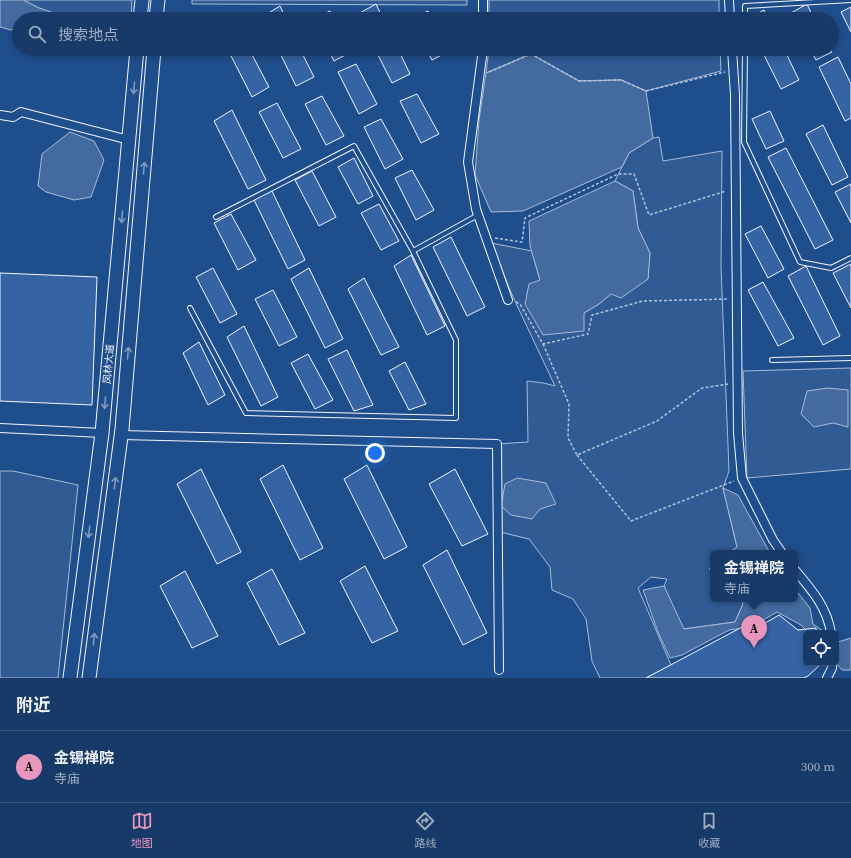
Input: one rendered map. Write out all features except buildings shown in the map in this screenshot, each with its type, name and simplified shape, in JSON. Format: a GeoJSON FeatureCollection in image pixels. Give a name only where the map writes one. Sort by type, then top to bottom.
{"type":"FeatureCollection","features":[{"type":"Feature","properties":{"kind":"main road"},"geometry":{"type":"LineString","coordinates":[[141,12],[142,0]]}},
{"type":"Feature","properties":{"kind":"main road"},"geometry":{"type":"LineString","coordinates":[[157,12],[158,0]]}},
{"type":"Feature","properties":{"kind":"main road","name":"凤林大道"},"geometry":{"type":"LineString","coordinates":[[70,678],[102,433],[136,56]]}},
{"type":"Feature","properties":{"kind":"main road","name":"凤林大道"},"geometry":{"type":"LineString","coordinates":[[89,678],[121,435],[153,56]]}},
{"type":"Feature","properties":{"kind":"street"},"geometry":{"type":"LineString","coordinates":[[483,0],[483,12]]}},
{"type":"Feature","properties":{"kind":"street"},"geometry":{"type":"LineString","coordinates":[[729,0],[730,12]]}},
{"type":"Feature","properties":{"kind":"street"},"geometry":{"type":"LineString","coordinates":[[482,56],[468,162],[476,210],[508,300]]}},
{"type":"Feature","properties":{"kind":"street"},"geometry":{"type":"LineString","coordinates":[[732,56],[735,114],[738,432],[742,478],[773,540],[780,550]]}},
{"type":"Feature","properties":{"kind":"street"},"geometry":{"type":"LineString","coordinates":[[0,115],[13,117],[21,112],[129,140]]}},
{"type":"Feature","properties":{"kind":"street"},"geometry":{"type":"LineString","coordinates":[[735,114],[744,113]]}},
{"type":"Feature","properties":{"kind":"street"},"geometry":{"type":"LineString","coordinates":[[0,428],[102,433]]}},
{"type":"Feature","properties":{"kind":"street"},"geometry":{"type":"LineString","coordinates":[[121,435],[496,444],[499,670]]}},
{"type":"Feature","properties":{"kind":"street"},"geometry":{"type":"LineString","coordinates":[[798,574],[822,604],[831,630]]}},
{"type":"Feature","properties":{"kind":"street"},"geometry":{"type":"LineString","coordinates":[[827,678],[832,666]]}},
{"type":"Feature","properties":{"kind":"lane"},"geometry":{"type":"LineString","coordinates":[[745,12],[745,6],[851,0]]}},
{"type":"Feature","properties":{"kind":"lane"},"geometry":{"type":"LineString","coordinates":[[745,56],[744,142],[800,262],[831,268],[851,258]]}},
{"type":"Feature","properties":{"kind":"lane"},"geometry":{"type":"LineString","coordinates":[[190,308],[246,412],[456,418],[456,340],[413,251],[354,146],[216,217]]}},
{"type":"Feature","properties":{"kind":"lane"},"geometry":{"type":"LineString","coordinates":[[413,251],[478,215]]}},
{"type":"Feature","properties":{"kind":"lane"},"geometry":{"type":"LineString","coordinates":[[772,360],[851,358]]}},
{"type":"Feature","properties":{"kind":"path"},"geometry":{"type":"LineString","coordinates":[[480,76],[526,56]]}},
{"type":"Feature","properties":{"kind":"path"},"geometry":{"type":"LineString","coordinates":[[535,56],[579,81],[621,80],[646,91],[733,70]]}},
{"type":"Feature","properties":{"kind":"path"},"geometry":{"type":"LineString","coordinates":[[485,237],[522,242],[525,218],[618,174],[634,174],[649,216],[735,188]]}},
{"type":"Feature","properties":{"kind":"path"},"geometry":{"type":"LineString","coordinates":[[543,344],[588,334],[592,315],[643,301],[736,298]]}},
{"type":"Feature","properties":{"kind":"path"},"geometry":{"type":"LineString","coordinates":[[508,300],[520,304],[543,344],[569,404],[568,438],[576,455],[631,521],[742,478]]}},
{"type":"Feature","properties":{"kind":"path"},"geometry":{"type":"LineString","coordinates":[[576,455],[657,421],[702,388],[738,382]]}},
{"type":"Feature","properties":{"kind":"shaded area"},"geometry":{"type":"Polygon","coordinates":[[[0,0],[23,0],[51,12],[12,12],[12,30],[0,27],[0,0]]]}},
{"type":"Feature","properties":{"kind":"shaded area"},"geometry":{"type":"Polygon","coordinates":[[[23,0],[132,0],[131,12],[51,12],[23,0]]]}},
{"type":"Feature","properties":{"kind":"shaded area"},"geometry":{"type":"Polygon","coordinates":[[[192,0],[467,0],[467,5],[192,4],[192,0]]]}},
{"type":"Feature","properties":{"kind":"shaded area"},"geometry":{"type":"Polygon","coordinates":[[[489,0],[719,0],[719,12],[489,12],[489,0]]]}},
{"type":"Feature","properties":{"kind":"shaded area"},"geometry":{"type":"Polygon","coordinates":[[[488,56],[526,56],[486,73],[488,56]]]}},
{"type":"Feature","properties":{"kind":"shaded area"},"geometry":{"type":"Polygon","coordinates":[[[526,56],[535,56],[579,81],[621,80],[646,91],[653,138],[629,153],[622,167],[523,211],[491,212],[475,175],[479,120],[486,73],[526,56]]]}},
{"type":"Feature","properties":{"kind":"shaded area"},"geometry":{"type":"Polygon","coordinates":[[[535,56],[720,56],[721,71],[646,91],[621,80],[579,81],[535,56]]]}},
{"type":"Feature","properties":{"kind":"shaded area"},"geometry":{"type":"Polygon","coordinates":[[[70,132],[94,141],[104,160],[91,197],[74,200],[46,192],[38,186],[42,154],[70,132]]]}},
{"type":"Feature","properties":{"kind":"shaded area"},"geometry":{"type":"Polygon","coordinates":[[[659,137],[663,161],[722,151],[721,266],[729,471],[723,488],[737,547],[733,550],[710,550],[710,602],[742,602],[743,604],[735,622],[683,629],[664,586],[667,579],[651,577],[638,588],[671,665],[646,678],[600,678],[592,661],[586,619],[573,599],[552,590],[550,567],[529,539],[500,532],[497,444],[528,442],[527,381],[555,386],[513,297],[491,243],[532,251],[540,280],[584,313],[599,304],[611,294],[648,279],[650,253],[638,228],[633,191],[615,181],[629,153],[653,138],[659,137]]]}},
{"type":"Feature","properties":{"kind":"shaded area"},"geometry":{"type":"Polygon","coordinates":[[[615,181],[633,191],[638,228],[650,253],[648,279],[621,298],[611,294],[599,304],[584,313],[584,331],[543,335],[525,304],[529,284],[540,280],[530,246],[529,221],[615,181]]]}},
{"type":"Feature","properties":{"kind":"shaded area"},"geometry":{"type":"Polygon","coordinates":[[[851,368],[851,469],[747,478],[743,371],[851,368]]]}},
{"type":"Feature","properties":{"kind":"shaded area"},"geometry":{"type":"Polygon","coordinates":[[[828,388],[848,390],[848,427],[833,423],[814,427],[801,414],[807,391],[828,388]]]}},
{"type":"Feature","properties":{"kind":"shaded area"},"geometry":{"type":"Polygon","coordinates":[[[0,471],[13,471],[78,485],[58,678],[0,678],[0,471]]]}},
{"type":"Feature","properties":{"kind":"shaded area"},"geometry":{"type":"Polygon","coordinates":[[[517,478],[546,483],[556,504],[540,509],[532,519],[511,515],[501,506],[505,484],[517,478]]]}},
{"type":"Feature","properties":{"kind":"shaded area"},"geometry":{"type":"Polygon","coordinates":[[[723,488],[738,495],[768,550],[733,550],[737,547],[723,488]]]}},
{"type":"Feature","properties":{"kind":"shaded area"},"geometry":{"type":"Polygon","coordinates":[[[664,586],[684,629],[735,622],[743,604],[742,602],[798,602],[798,593],[810,608],[813,624],[822,630],[806,630],[801,625],[777,612],[751,627],[729,630],[682,655],[670,658],[658,632],[643,590],[664,586]]]}},
{"type":"Feature","properties":{"kind":"shaded area"},"geometry":{"type":"Polygon","coordinates":[[[851,638],[851,670],[842,670],[839,666],[839,642],[851,638]]]}},
{"type":"Feature","properties":{"kind":"place","name":"金锡禅院"},"geometry":{"type":"Point","coordinates":[754,648]}}]}
